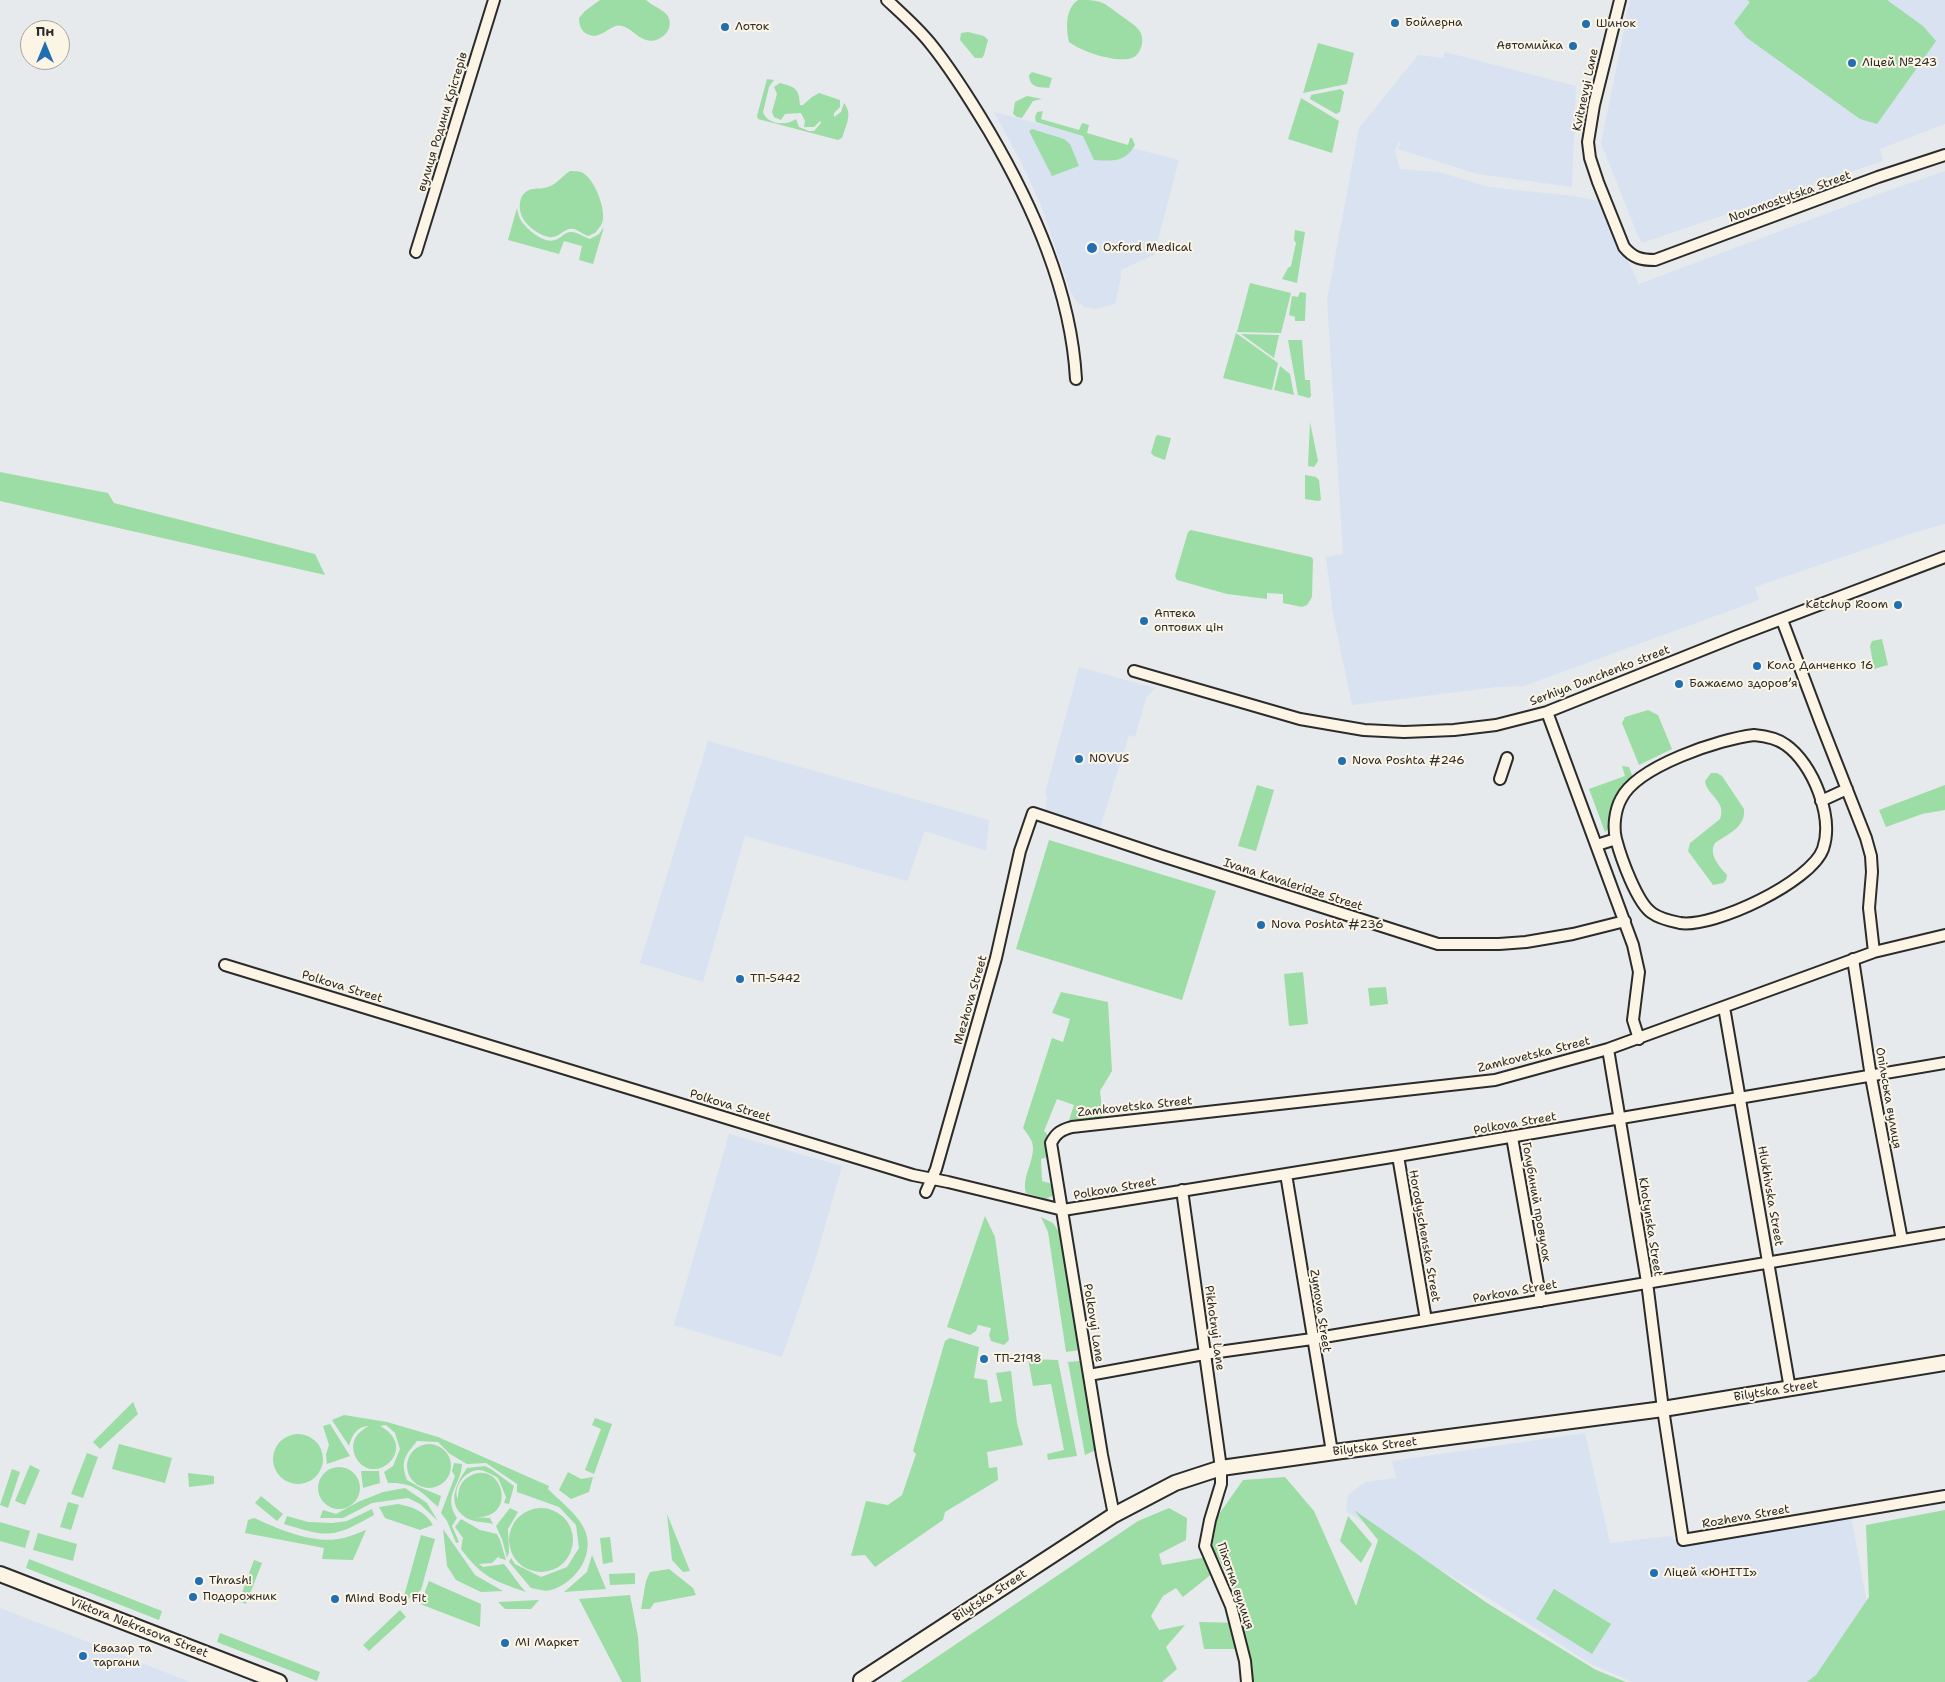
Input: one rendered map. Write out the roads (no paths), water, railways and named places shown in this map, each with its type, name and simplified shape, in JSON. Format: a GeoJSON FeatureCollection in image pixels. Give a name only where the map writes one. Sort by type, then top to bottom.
{"type":"FeatureCollection","features":[{"type":"Feature","properties":{"kind":"main road","name":"Bilytska Street"},"geometry":{"type":"LineString","coordinates":[[862,1682],[861,1680],[1114,1515],[1175,1483],[1221,1468],[1663,1409],[1945,1363]]}},
{"type":"Feature","properties":{"kind":"main road","name":"Viktora Nekrasova Street"},"geometry":{"type":"LineString","coordinates":[[0,1574],[279,1682]]}},
{"type":"Feature","properties":{"kind":"street","name":"вулиця Родини Крістерів"},"geometry":{"type":"LineString","coordinates":[[416,252],[494,0]]}},
{"type":"Feature","properties":{"kind":"street"},"geometry":{"type":"LineString","coordinates":[[887,0],[921,33],[958,81],[1001,152],[1017,183],[1037,226],[1064,299],[1072,332],[1076,379]]}},
{"type":"Feature","properties":{"kind":"street","name":"Kvitnevyi Lane"},"geometry":{"type":"LineString","coordinates":[[1620,0],[1594,106],[1588,142],[1590,158],[1598,182],[1624,248],[1631,255],[1643,260]]}},
{"type":"Feature","properties":{"kind":"street","name":"Novomostytska Street"},"geometry":{"type":"LineString","coordinates":[[1643,260],[1655,260],[1878,177],[1945,155]]}},
{"type":"Feature","properties":{"kind":"street","name":"Serhiya Danchenko street"},"geometry":{"type":"LineString","coordinates":[[1134,671],[1300,719],[1364,730],[1404,732],[1454,730],[1496,725],[1547,712],[1945,557]]}},
{"type":"Feature","properties":{"kind":"street"},"geometry":{"type":"LineString","coordinates":[[1782,620],[1866,838],[1871,856],[1872,872],[1869,908],[1874,952]]}},
{"type":"Feature","properties":{"kind":"street"},"geometry":{"type":"LineString","coordinates":[[1547,712],[1634,945],[1638,972],[1633,1020],[1639,1039]]}},
{"type":"Feature","properties":{"kind":"street"},"geometry":{"type":"LineString","coordinates":[[1760,736],[1773,738],[1786,744],[1802,758],[1812,776],[1821,801],[1826,833],[1823,850],[1815,864],[1759,902],[1699,923],[1667,920],[1652,914],[1636,892],[1616,839],[1616,814],[1621,798],[1629,788],[1645,775],[1667,762],[1738,737],[1760,736]]}},
{"type":"Feature","properties":{"kind":"street"},"geometry":{"type":"LineString","coordinates":[[1500,779],[1508,758]]}},
{"type":"Feature","properties":{"kind":"street"},"geometry":{"type":"LineString","coordinates":[[1821,801],[1847,789]]}},
{"type":"Feature","properties":{"kind":"street","name":"Ivana Kavaleridze Street"},"geometry":{"type":"LineString","coordinates":[[1033,813],[1438,944],[1526,942],[1574,934],[1625,921]]}},
{"type":"Feature","properties":{"kind":"street","name":"Mezhova Street"},"geometry":{"type":"LineString","coordinates":[[926,1192],[936,1169],[996,958],[1020,851],[1033,813]]}},
{"type":"Feature","properties":{"kind":"street"},"geometry":{"type":"LineString","coordinates":[[1597,845],[1616,839]]}},
{"type":"Feature","properties":{"kind":"street","name":"Zamkovetska Street"},"geometry":{"type":"LineString","coordinates":[[1055,1135],[1062,1130],[1072,1127],[1495,1080],[1639,1039],[1874,952],[1945,935]]}},
{"type":"Feature","properties":{"kind":"street","name":"Опільська вулиця"},"geometry":{"type":"LineString","coordinates":[[1853,959],[1871,1077],[1902,1240]]}},
{"type":"Feature","properties":{"kind":"street","name":"Polkova Street"},"geometry":{"type":"LineString","coordinates":[[225,965],[913,1175],[1063,1210],[1741,1099],[1945,1063]]}},
{"type":"Feature","properties":{"kind":"street","name":"Hlukhivska Street"},"geometry":{"type":"LineString","coordinates":[[1724,1007],[1790,1389]]}},
{"type":"Feature","properties":{"kind":"street","name":"Khotynska Street"},"geometry":{"type":"LineString","coordinates":[[1608,1049],[1647,1282],[1663,1409]]}},
{"type":"Feature","properties":{"kind":"street","name":"Polkovyi Lane"},"geometry":{"type":"LineString","coordinates":[[1055,1135],[1051,1143],[1102,1455],[1114,1515]]}},
{"type":"Feature","properties":{"kind":"street","name":"Голубиний провулок"},"geometry":{"type":"LineString","coordinates":[[1512,1137],[1541,1300]]}},
{"type":"Feature","properties":{"kind":"street","name":"Horodyschenska Street"},"geometry":{"type":"LineString","coordinates":[[1398,1156],[1426,1320]]}},
{"type":"Feature","properties":{"kind":"street","name":"Zymova Street"},"geometry":{"type":"LineString","coordinates":[[1286,1174],[1332,1452]]}},
{"type":"Feature","properties":{"kind":"street","name":"Pikhotnyi Lane"},"geometry":{"type":"LineString","coordinates":[[1182,1190],[1221,1468]]}},
{"type":"Feature","properties":{"kind":"street","name":"Parkova Street"},"geometry":{"type":"LineString","coordinates":[[1089,1375],[1204,1354],[1312,1339],[1945,1233]]}},
{"type":"Feature","properties":{"kind":"street","name":"Rozheva Street"},"geometry":{"type":"LineString","coordinates":[[1663,1409],[1683,1540],[1945,1496]]}},
{"type":"Feature","properties":{"kind":"street","name":"Піхотна вулиця"},"geometry":{"type":"LineString","coordinates":[[1221,1468],[1221,1484],[1210,1520],[1205,1546],[1231,1606],[1246,1660],[1246,1682]]}},
{"type":"Feature","properties":{"kind":"place","name":"Бойлерна"},"geometry":{"type":"Point","coordinates":[1395,23]}},
{"type":"Feature","properties":{"kind":"place","name":"Шинок"},"geometry":{"type":"Point","coordinates":[1586,24]}},
{"type":"Feature","properties":{"kind":"place","name":"Лоток"},"geometry":{"type":"Point","coordinates":[725,27]}},
{"type":"Feature","properties":{"kind":"place","name":"Автомийка"},"geometry":{"type":"Point","coordinates":[1573,46]}},
{"type":"Feature","properties":{"kind":"place","name":"Ліцей №243"},"geometry":{"type":"Point","coordinates":[1852,63]}},
{"type":"Feature","properties":{"kind":"place","name":"Oxford Medical"},"geometry":{"type":"Point","coordinates":[1092,248]}},
{"type":"Feature","properties":{"kind":"place","name":"Ketchup Room"},"geometry":{"type":"Point","coordinates":[1898,605]}},
{"type":"Feature","properties":{"kind":"place","name":"Аптека оптових цін"},"geometry":{"type":"Point","coordinates":[1144,621]}},
{"type":"Feature","properties":{"kind":"place","name":"Коло Данченко 16"},"geometry":{"type":"Point","coordinates":[1757,666]}},
{"type":"Feature","properties":{"kind":"place","name":"Бажаємо здоровʼя"},"geometry":{"type":"Point","coordinates":[1679,684]}},
{"type":"Feature","properties":{"kind":"place","name":"NOVUS"},"geometry":{"type":"Point","coordinates":[1079,759]}},
{"type":"Feature","properties":{"kind":"place","name":"Nova Poshta #246"},"geometry":{"type":"Point","coordinates":[1342,761]}},
{"type":"Feature","properties":{"kind":"place","name":"Nova Poshta #236"},"geometry":{"type":"Point","coordinates":[1261,925]}},
{"type":"Feature","properties":{"kind":"place","name":"ТП-5442"},"geometry":{"type":"Point","coordinates":[740,979]}},
{"type":"Feature","properties":{"kind":"place","name":"ТП-2198"},"geometry":{"type":"Point","coordinates":[984,1359]}},
{"type":"Feature","properties":{"kind":"place","name":"Ліцей «ЮНІТІ»"},"geometry":{"type":"Point","coordinates":[1654,1573]}},
{"type":"Feature","properties":{"kind":"place","name":"Thrash!"},"geometry":{"type":"Point","coordinates":[199,1581]}},
{"type":"Feature","properties":{"kind":"place","name":"Подорожник"},"geometry":{"type":"Point","coordinates":[193,1597]}},
{"type":"Feature","properties":{"kind":"place","name":"Mind Body Fit"},"geometry":{"type":"Point","coordinates":[335,1599]}},
{"type":"Feature","properties":{"kind":"place","name":"Мі Маркет"},"geometry":{"type":"Point","coordinates":[505,1643]}},
{"type":"Feature","properties":{"kind":"place","name":"Квазар та таргани"},"geometry":{"type":"Point","coordinates":[83,1656]}}]}
